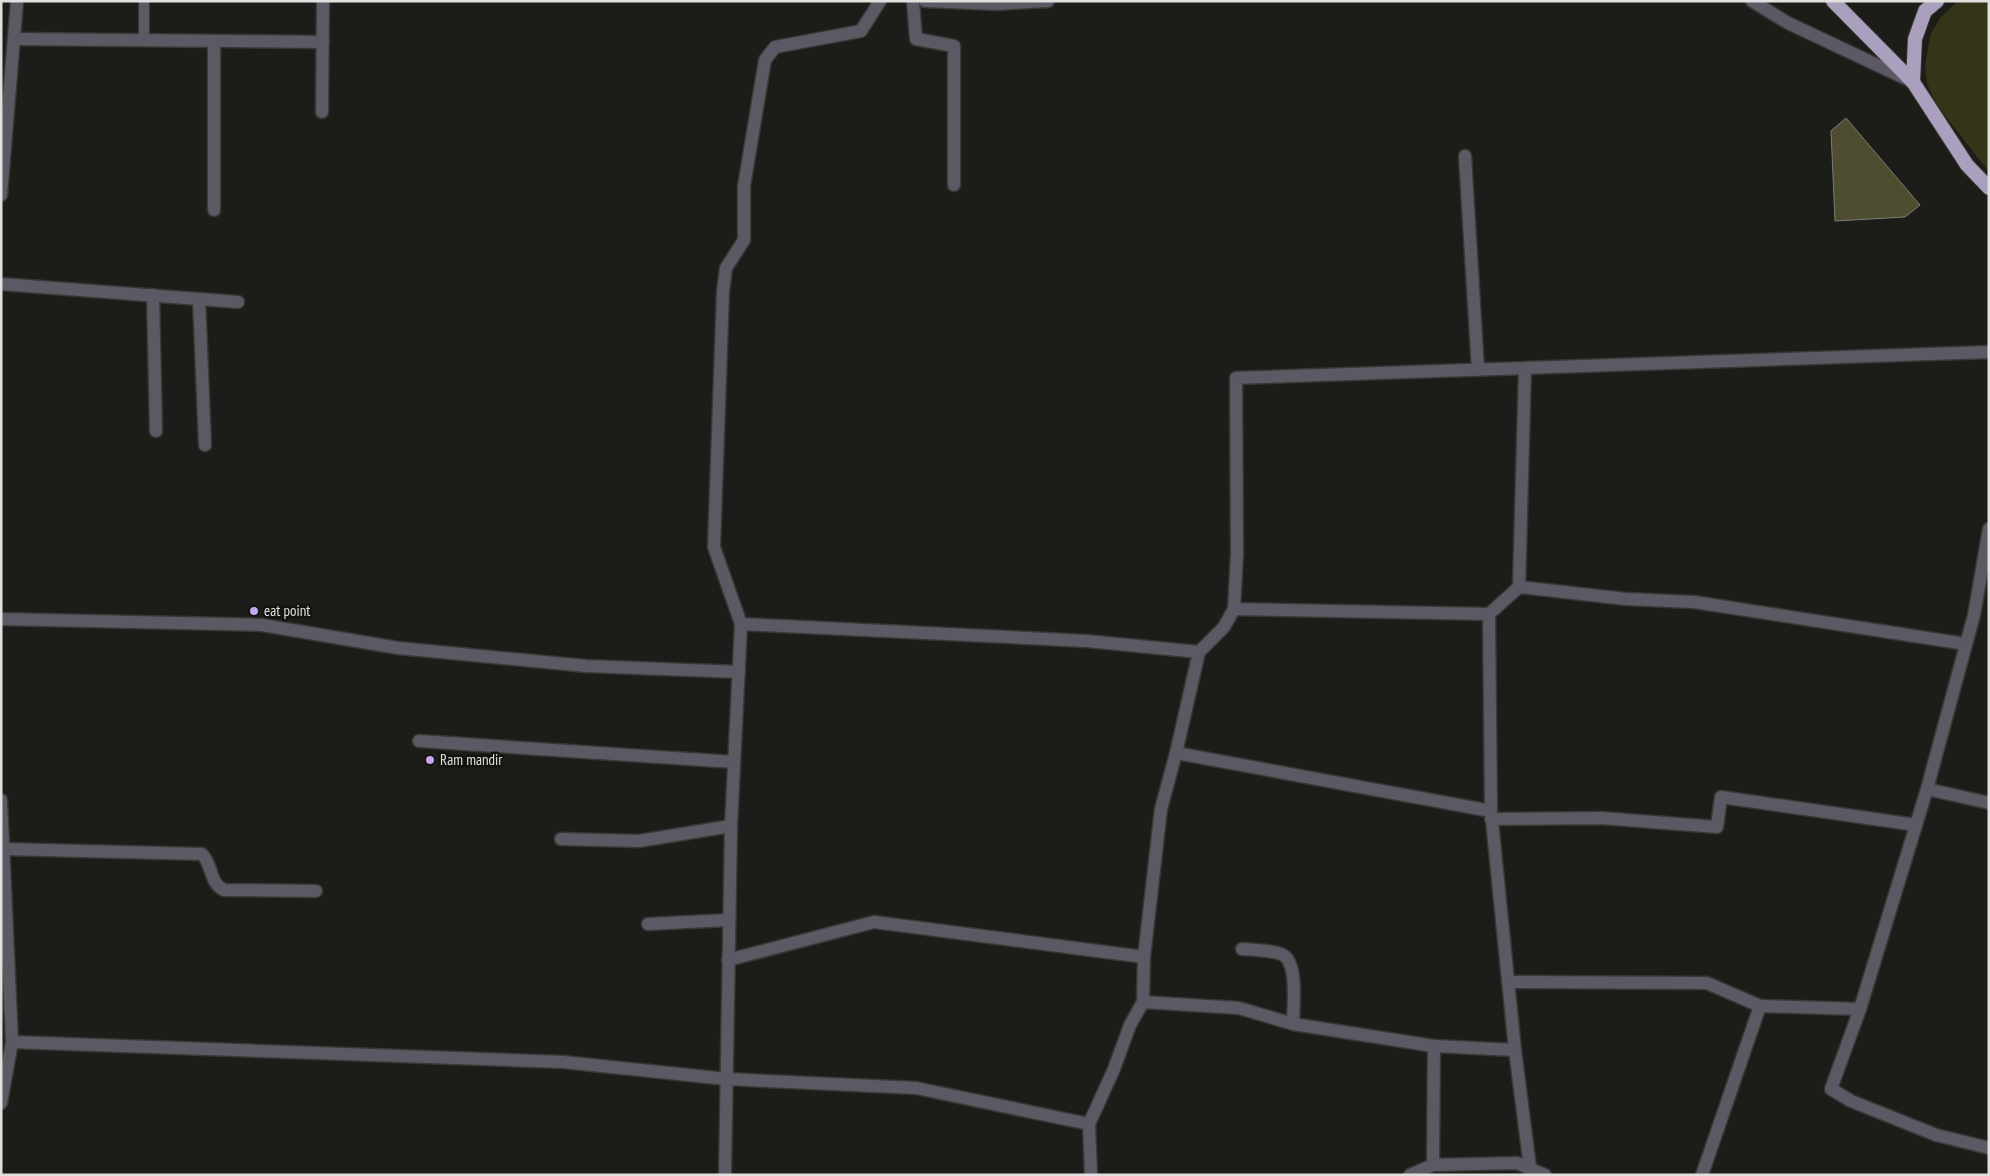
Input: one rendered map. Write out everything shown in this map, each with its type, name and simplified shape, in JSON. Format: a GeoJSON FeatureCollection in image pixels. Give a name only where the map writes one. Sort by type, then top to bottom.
{"type":"FeatureCollection","features":[{"type":"Feature","properties":{"kind":"highway"},"geometry":{"type":"LineString","coordinates":[[1834,1],[1913,82],[1967,165],[1989,188]]}},
{"type":"Feature","properties":{"kind":"highway"},"geometry":{"type":"LineString","coordinates":[[1913,82],[1915,39],[1925,11],[1938,1]]}},
{"type":"Feature","properties":{"kind":"street"},"geometry":{"type":"LineString","coordinates":[[1,195],[5,104],[17,1]]}},
{"type":"Feature","properties":{"kind":"street"},"geometry":{"type":"LineString","coordinates":[[322,112],[323,1]]}},
{"type":"Feature","properties":{"kind":"street"},"geometry":{"type":"LineString","coordinates":[[726,1175],[731,826],[741,624],[714,547],[723,291],[726,268],[744,240],[744,186],[765,60],[775,47],[861,31],[880,1]]}},
{"type":"Feature","properties":{"kind":"street"},"geometry":{"type":"LineString","coordinates":[[913,1],[916,39],[954,46],[954,185]]}},
{"type":"Feature","properties":{"kind":"street"},"geometry":{"type":"LineString","coordinates":[[925,1],[996,4],[1048,1]]}},
{"type":"Feature","properties":{"kind":"street"},"geometry":{"type":"LineString","coordinates":[[1752,1],[1788,23],[1913,82]]}},
{"type":"Feature","properties":{"kind":"street"},"geometry":{"type":"LineString","coordinates":[[14,39],[323,42]]}},
{"type":"Feature","properties":{"kind":"street"},"geometry":{"type":"LineString","coordinates":[[214,42],[214,210]]}},
{"type":"Feature","properties":{"kind":"street"},"geometry":{"type":"LineString","coordinates":[[1465,156],[1478,370]]}},
{"type":"Feature","properties":{"kind":"street"},"geometry":{"type":"LineString","coordinates":[[1,284],[238,302]]}},
{"type":"Feature","properties":{"kind":"street"},"geometry":{"type":"LineString","coordinates":[[153,295],[156,431]]}},
{"type":"Feature","properties":{"kind":"street"},"geometry":{"type":"LineString","coordinates":[[199,299],[205,445]]}},
{"type":"Feature","properties":{"kind":"street"},"geometry":{"type":"LineString","coordinates":[[1091,1175],[1089,1124],[1114,1069],[1130,1025],[1143,1002],[1144,957],[1162,809],[1199,652],[1224,627],[1234,609],[1236,554],[1236,378],[1989,352]]}},
{"type":"Feature","properties":{"kind":"street"},"geometry":{"type":"LineString","coordinates":[[1234,609],[1489,614],[1519,587],[1525,368]]}},
{"type":"Feature","properties":{"kind":"street"},"geometry":{"type":"LineString","coordinates":[[1989,529],[1974,614],[1927,789],[1860,1009],[1831,1089],[1851,1101],[1936,1136],[1989,1148]]}},
{"type":"Feature","properties":{"kind":"street"},"geometry":{"type":"LineString","coordinates":[[1519,587],[1626,599],[1694,602],[1966,644]]}},
{"type":"Feature","properties":{"kind":"street"},"geometry":{"type":"LineString","coordinates":[[1489,614],[1491,815],[1515,1050],[1531,1172]]}},
{"type":"Feature","properties":{"kind":"street"},"geometry":{"type":"LineString","coordinates":[[1,619],[262,625],[398,648],[586,666],[738,672]]}},
{"type":"Feature","properties":{"kind":"street"},"geometry":{"type":"LineString","coordinates":[[741,624],[1086,641],[1199,652]]}},
{"type":"Feature","properties":{"kind":"street"},"geometry":{"type":"LineString","coordinates":[[419,741],[734,762]]}},
{"type":"Feature","properties":{"kind":"street"},"geometry":{"type":"LineString","coordinates":[[1176,753],[1491,815],[1601,818],[1717,828],[1721,797],[1916,825]]}},
{"type":"Feature","properties":{"kind":"street"},"geometry":{"type":"LineString","coordinates":[[1927,789],[1989,803]]}},
{"type":"Feature","properties":{"kind":"street"},"geometry":{"type":"LineString","coordinates":[[1,800],[8,1050],[1,1103]]}},
{"type":"Feature","properties":{"kind":"street"},"geometry":{"type":"LineString","coordinates":[[561,839],[639,841],[731,826]]}},
{"type":"Feature","properties":{"kind":"street"},"geometry":{"type":"LineString","coordinates":[[3,849],[202,854],[206,858],[215,883],[224,890],[316,891]]}},
{"type":"Feature","properties":{"kind":"street"},"geometry":{"type":"LineString","coordinates":[[648,924],[729,920]]}},
{"type":"Feature","properties":{"kind":"street"},"geometry":{"type":"LineString","coordinates":[[728,960],[874,922],[1144,957]]}},
{"type":"Feature","properties":{"kind":"street"},"geometry":{"type":"LineString","coordinates":[[1242,949],[1282,954],[1288,959],[1292,970],[1293,1024]]}},
{"type":"Feature","properties":{"kind":"street"},"geometry":{"type":"LineString","coordinates":[[1508,982],[1707,983],[1760,1006],[1860,1009]]}},
{"type":"Feature","properties":{"kind":"street"},"geometry":{"type":"LineString","coordinates":[[1143,1002],[1238,1008],[1293,1024],[1434,1046],[1515,1050]]}},
{"type":"Feature","properties":{"kind":"street"},"geometry":{"type":"LineString","coordinates":[[1702,1175],[1760,1006]]}},
{"type":"Feature","properties":{"kind":"street"},"geometry":{"type":"LineString","coordinates":[[1433,1165],[1434,1046]]}},
{"type":"Feature","properties":{"kind":"street"},"geometry":{"type":"LineString","coordinates":[[8,1050],[563,1062],[726,1079],[916,1088],[1089,1124]]}},
{"type":"Feature","properties":{"kind":"street"},"geometry":{"type":"LineString","coordinates":[[1410,1175],[1433,1165],[1517,1163],[1531,1172],[1545,1175]]}},
{"type":"Feature","properties":{"kind":"lane"},"geometry":{"type":"LineString","coordinates":[[144,1],[144,41]]}},
{"type":"Feature","properties":{"kind":"shaded area"},"geometry":{"type":"Polygon","coordinates":[[[1958,1],[1989,1],[1989,172],[1936,104],[1927,83],[1925,65],[1931,33],[1941,17],[1958,1]]]}},
{"type":"Feature","properties":{"kind":"building"},"geometry":{"type":"Polygon","coordinates":[[[1846,118],[1920,205],[1905,217],[1835,221],[1831,131],[1846,118]]]}},
{"type":"Feature","properties":{"kind":"place","name":"eat point"},"geometry":{"type":"Point","coordinates":[254,611]}},
{"type":"Feature","properties":{"kind":"place","name":"Ram mandir"},"geometry":{"type":"Point","coordinates":[430,760]}}]}
